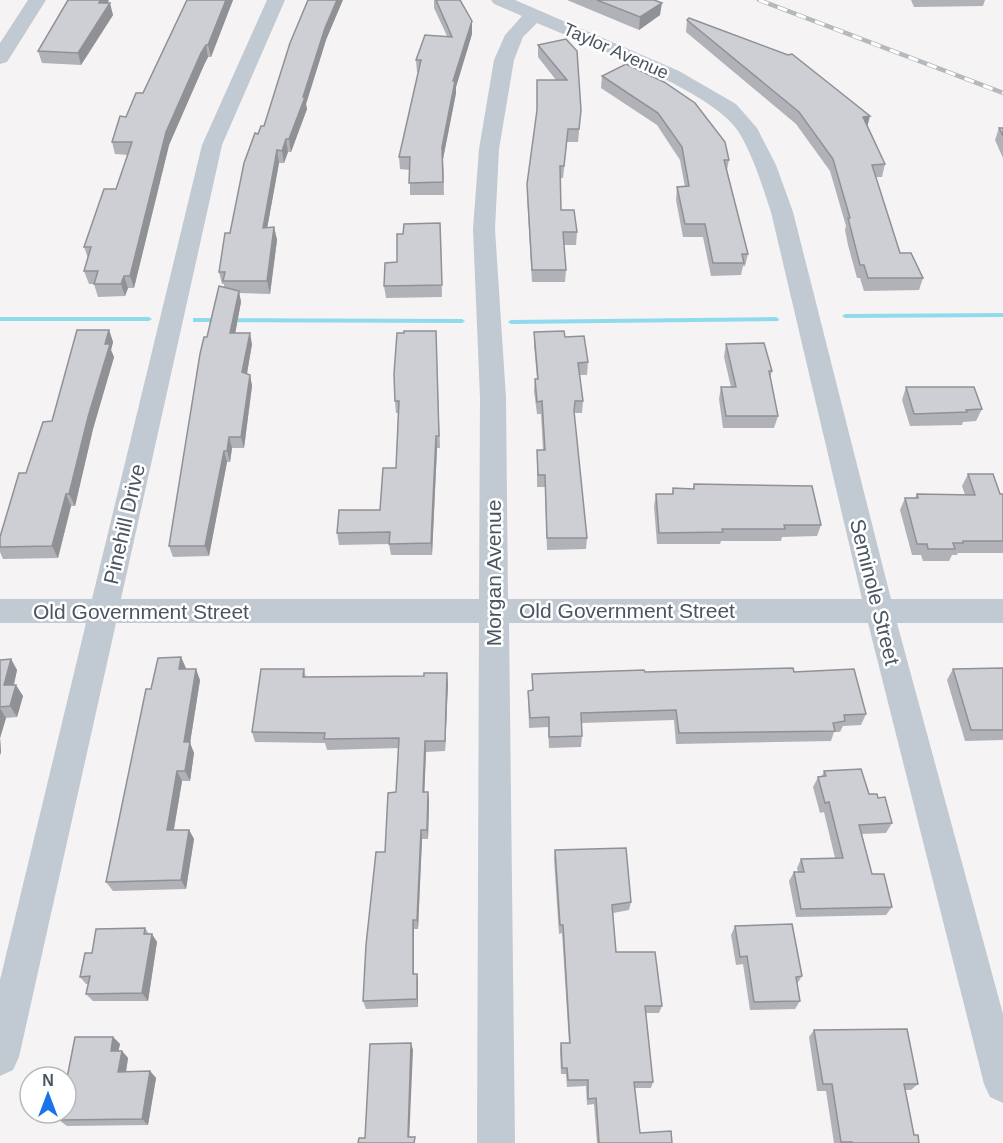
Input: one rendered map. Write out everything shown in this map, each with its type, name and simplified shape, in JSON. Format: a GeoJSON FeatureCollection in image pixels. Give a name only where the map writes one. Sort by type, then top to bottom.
{"type":"FeatureCollection","features":[{"type":"Feature","properties":{"kind":"street"},"geometry":{"type":"LineString","coordinates":[[0,58],[37,0]]}},
{"type":"Feature","properties":{"kind":"street","name":"Pinehill Drive"},"geometry":{"type":"LineString","coordinates":[[0,1057],[212,145],[276,0]]}},
{"type":"Feature","properties":{"kind":"street","name":"Taylor Avenue"},"geometry":{"type":"LineString","coordinates":[[500,0],[672,75],[729,108]]}},
{"type":"Feature","properties":{"kind":"street","name":"Morgan Avenue"},"geometry":{"type":"LineString","coordinates":[[496,1143],[493,398],[484,229],[489,149],[504,60],[514,35],[534,15]]}},
{"type":"Feature","properties":{"kind":"street","name":"Seminole Street"},"geometry":{"type":"LineString","coordinates":[[729,108],[747,128],[765,165],[782,212],[879,610],[1003,1084]]}},
{"type":"Feature","properties":{"kind":"street","name":"Old Government Street"},"geometry":{"type":"LineString","coordinates":[[0,611],[1003,611]]}},
{"type":"Feature","properties":{"kind":"building"},"geometry":{"type":"Polygon","coordinates":[[[68,0],[100,0],[99,3],[110,3],[78,53],[38,51],[68,0]]]}},
{"type":"Feature","properties":{"kind":"building"},"geometry":{"type":"Polygon","coordinates":[[[187,0],[226,0],[208,45],[201,53],[166,132],[130,276],[124,276],[121,284],[94,284],[98,271],[84,271],[91,247],[84,247],[104,189],[116,189],[132,142],[112,142],[120,116],[126,117],[136,93],[143,93],[187,0]]]}},
{"type":"Feature","properties":{"kind":"building"},"geometry":{"type":"Polygon","coordinates":[[[308,0],[337,0],[325,28],[303,97],[305,97],[289,139],[286,139],[282,151],[277,150],[263,228],[274,227],[267,281],[223,281],[225,272],[219,272],[225,233],[230,233],[244,163],[255,133],[258,134],[261,126],[264,126],[290,43],[308,0]]]}},
{"type":"Feature","properties":{"kind":"building"},"geometry":{"type":"Polygon","coordinates":[[[436,0],[460,0],[472,21],[453,81],[455,81],[442,147],[443,182],[409,183],[410,157],[399,157],[421,60],[416,60],[425,35],[452,37],[436,0]]]}},
{"type":"Feature","properties":{"kind":"building"},"geometry":{"type":"Polygon","coordinates":[[[597,0],[654,0],[662,3],[640,17],[597,0]]]}},
{"type":"Feature","properties":{"kind":"building"},"geometry":{"type":"Polygon","coordinates":[[[689,18],[788,55],[792,54],[870,116],[863,117],[885,164],[872,165],[900,253],[911,253],[923,278],[868,278],[864,265],[860,265],[848,218],[850,218],[833,159],[799,112],[687,20],[689,18]]]}},
{"type":"Feature","properties":{"kind":"building"},"geometry":{"type":"Polygon","coordinates":[[[566,39],[577,51],[581,110],[579,129],[568,129],[564,166],[560,166],[561,210],[574,210],[577,232],[563,232],[566,270],[532,270],[527,184],[537,110],[537,80],[567,80],[538,45],[566,39]]]}},
{"type":"Feature","properties":{"kind":"building"},"geometry":{"type":"Polygon","coordinates":[[[626,64],[664,82],[695,103],[725,142],[729,160],[724,160],[748,254],[742,254],[744,263],[713,263],[705,224],[685,224],[677,187],[689,186],[682,147],[658,113],[602,76],[626,64]]]}},
{"type":"Feature","properties":{"kind":"building"},"geometry":{"type":"Polygon","coordinates":[[[440,223],[442,285],[384,286],[385,263],[397,262],[397,234],[403,234],[404,224],[440,223]]]}},
{"type":"Feature","properties":{"kind":"building"},"geometry":{"type":"Polygon","coordinates":[[[219,286],[239,291],[230,333],[250,333],[242,372],[250,375],[241,437],[229,437],[227,451],[224,451],[205,546],[169,546],[200,354],[204,337],[207,337],[219,286]]]}},
{"type":"Feature","properties":{"kind":"building"},"geometry":{"type":"Polygon","coordinates":[[[77,330],[109,330],[105,344],[110,344],[88,417],[69,494],[66,494],[52,546],[0,547],[0,537],[19,473],[26,473],[43,422],[52,421],[77,330]]]}},
{"type":"Feature","properties":{"kind":"building"},"geometry":{"type":"Polygon","coordinates":[[[404,331],[436,331],[439,436],[436,436],[431,543],[389,544],[390,532],[337,533],[339,510],[380,510],[383,468],[396,468],[399,401],[395,401],[394,374],[397,333],[404,333],[404,331]]]}},
{"type":"Feature","properties":{"kind":"building"},"geometry":{"type":"Polygon","coordinates":[[[564,331],[565,337],[584,336],[588,362],[578,363],[583,401],[575,401],[574,411],[587,538],[547,538],[545,475],[538,475],[537,450],[545,450],[542,401],[537,402],[535,379],[538,379],[534,332],[564,331]]]}},
{"type":"Feature","properties":{"kind":"building"},"geometry":{"type":"Polygon","coordinates":[[[764,343],[772,371],[769,371],[778,416],[726,416],[721,387],[736,387],[726,344],[764,343]]]}},
{"type":"Feature","properties":{"kind":"building"},"geometry":{"type":"Polygon","coordinates":[[[906,387],[974,387],[982,409],[966,410],[967,412],[914,414],[906,387]]]}},
{"type":"Feature","properties":{"kind":"building"},"geometry":{"type":"Polygon","coordinates":[[[968,474],[993,474],[1000,494],[1003,494],[1003,541],[963,541],[963,543],[953,543],[955,549],[928,549],[927,544],[917,544],[905,498],[918,498],[917,494],[975,495],[968,474]]]}},
{"type":"Feature","properties":{"kind":"building"},"geometry":{"type":"Polygon","coordinates":[[[694,484],[812,486],[821,525],[784,525],[785,529],[722,529],[723,532],[659,533],[656,494],[673,494],[673,488],[694,489],[694,484]]]}},
{"type":"Feature","properties":{"kind":"building"},"geometry":{"type":"Polygon","coordinates":[[[181,657],[179,669],[196,669],[184,742],[190,742],[185,771],[177,771],[167,830],[189,830],[181,880],[106,882],[146,689],[151,689],[158,658],[181,657]]]}},
{"type":"Feature","properties":{"kind":"building"},"geometry":{"type":"Polygon","coordinates":[[[11,659],[4,685],[16,685],[10,706],[0,707],[0,660],[11,659]]]}},
{"type":"Feature","properties":{"kind":"building"},"geometry":{"type":"Polygon","coordinates":[[[793,668],[794,672],[854,669],[866,714],[844,715],[845,721],[833,723],[835,731],[679,733],[676,710],[581,713],[582,736],[549,737],[549,717],[530,718],[528,691],[533,690],[532,674],[793,668]]]}},
{"type":"Feature","properties":{"kind":"building"},"geometry":{"type":"Polygon","coordinates":[[[1003,668],[1003,730],[971,730],[953,669],[1003,668]]]}},
{"type":"Feature","properties":{"kind":"building"},"geometry":{"type":"Polygon","coordinates":[[[261,669],[304,669],[303,677],[424,676],[424,673],[447,673],[445,741],[425,741],[423,792],[428,792],[427,830],[421,830],[417,920],[413,920],[413,974],[417,974],[417,999],[363,1001],[366,945],[376,852],[385,852],[388,793],[396,792],[399,738],[324,739],[325,733],[252,732],[261,669]]]}},
{"type":"Feature","properties":{"kind":"building"},"geometry":{"type":"Polygon","coordinates":[[[861,769],[869,794],[877,794],[878,798],[885,797],[892,823],[859,825],[872,874],[884,874],[892,907],[801,909],[794,872],[804,872],[801,859],[843,858],[829,802],[825,803],[818,777],[826,776],[824,771],[861,769]]]}},
{"type":"Feature","properties":{"kind":"building"},"geometry":{"type":"Polygon","coordinates":[[[626,848],[631,902],[612,905],[616,952],[655,952],[662,1006],[645,1006],[653,1082],[634,1082],[640,1133],[671,1131],[672,1143],[599,1143],[596,1098],[588,1099],[588,1080],[568,1080],[567,1068],[562,1068],[561,1043],[570,1043],[563,925],[560,925],[555,850],[626,848]]]}},
{"type":"Feature","properties":{"kind":"building"},"geometry":{"type":"Polygon","coordinates":[[[792,924],[802,976],[796,977],[800,1001],[754,1002],[747,956],[740,957],[735,926],[792,924]]]}},
{"type":"Feature","properties":{"kind":"building"},"geometry":{"type":"Polygon","coordinates":[[[145,928],[144,934],[152,934],[142,993],[86,994],[90,976],[80,977],[85,953],[92,953],[96,929],[145,928]]]}},
{"type":"Feature","properties":{"kind":"building"},"geometry":{"type":"Polygon","coordinates":[[[907,1029],[918,1084],[904,1084],[914,1135],[918,1135],[919,1143],[841,1142],[832,1084],[823,1084],[814,1030],[907,1029]]]}},
{"type":"Feature","properties":{"kind":"building"},"geometry":{"type":"Polygon","coordinates":[[[75,1037],[113,1037],[111,1051],[122,1051],[118,1072],[150,1071],[142,1119],[78,1120],[78,1065],[70,1065],[75,1037]]]}},
{"type":"Feature","properties":{"kind":"building"},"geometry":{"type":"Polygon","coordinates":[[[411,1043],[408,1137],[415,1137],[414,1143],[358,1143],[359,1138],[365,1138],[370,1044],[411,1043]]]}},
{"type":"Feature","properties":{"kind":"waterway"},"geometry":{"type":"LineString","coordinates":[[845,316],[1003,315]]}},
{"type":"Feature","properties":{"kind":"waterway"},"geometry":{"type":"LineString","coordinates":[[0,319],[149,319]]}},
{"type":"Feature","properties":{"kind":"waterway"},"geometry":{"type":"LineString","coordinates":[[511,322],[776,319]]}},
{"type":"Feature","properties":{"kind":"waterway"},"geometry":{"type":"LineString","coordinates":[[195,320],[462,321]]}},
{"type":"Feature","properties":{"kind":"railway"},"geometry":{"type":"LineString","coordinates":[[759,0],[1003,93]]}}]}
